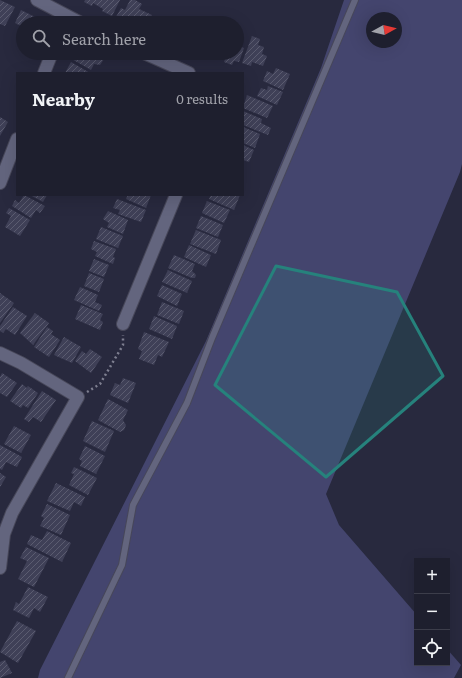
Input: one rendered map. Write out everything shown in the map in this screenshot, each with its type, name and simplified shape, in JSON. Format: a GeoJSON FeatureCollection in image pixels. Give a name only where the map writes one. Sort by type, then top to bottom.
{"type":"FeatureCollection","features":[{"type":"Feature","properties":{"kind":"street"},"geometry":{"type":"LineString","coordinates":[[37,0],[60,16]]}},
{"type":"Feature","properties":{"kind":"street"},"geometry":{"type":"LineString","coordinates":[[44,72],[49,60]]}},
{"type":"Feature","properties":{"kind":"street"},"geometry":{"type":"LineString","coordinates":[[160,60],[187,72]]}},
{"type":"Feature","properties":{"kind":"street"},"geometry":{"type":"LineString","coordinates":[[0,183],[2,169],[16,141]]}},
{"type":"Feature","properties":{"kind":"street"},"geometry":{"type":"LineString","coordinates":[[123,324],[176,196]]}},
{"type":"Feature","properties":{"kind":"street"},"geometry":{"type":"LineString","coordinates":[[0,353],[21,363],[78,397],[12,513],[4,534],[0,568]]}},
{"type":"Feature","properties":{"kind":"lane"},"geometry":{"type":"LineString","coordinates":[[68,678],[122,566],[133,505],[187,403],[212,338],[355,0]]}},
{"type":"Feature","properties":{"kind":"path"},"geometry":{"type":"LineString","coordinates":[[78,397],[100,384],[123,345],[123,324]]}},
{"type":"Feature","properties":{"kind":"highlighted area"},"geometry":{"type":"Polygon","coordinates":[[[276,266],[397,292],[443,376],[326,477],[215,385],[276,266]]]}},
{"type":"Feature","properties":{"kind":"shaded area"},"geometry":{"type":"Polygon","coordinates":[[[344,0],[462,0],[462,164],[460,172],[326,494],[339,525],[414,612],[414,666],[450,666],[450,652],[461,665],[454,678],[38,678],[40,670],[206,341],[321,68],[344,0]]]}},
{"type":"Feature","properties":{"kind":"building"},"geometry":{"type":"Polygon","coordinates":[[[0,0],[15,7],[5,26],[0,24],[0,0]]]}},
{"type":"Feature","properties":{"kind":"building"},"geometry":{"type":"Polygon","coordinates":[[[85,0],[120,0],[112,16],[102,11],[103,9],[93,3],[92,6],[84,2],[85,0]]]}},
{"type":"Feature","properties":{"kind":"building"},"geometry":{"type":"Polygon","coordinates":[[[130,0],[135,0],[142,4],[139,9],[152,15],[117,16],[121,8],[125,10],[130,0]]]}},
{"type":"Feature","properties":{"kind":"building"},"geometry":{"type":"Polygon","coordinates":[[[21,10],[33,16],[18,16],[21,10]]]}},
{"type":"Feature","properties":{"kind":"building"},"geometry":{"type":"Polygon","coordinates":[[[252,36],[260,39],[258,45],[264,47],[262,54],[267,56],[263,66],[252,62],[251,66],[242,63],[252,36]]]}},
{"type":"Feature","properties":{"kind":"building"},"geometry":{"type":"Polygon","coordinates":[[[74,60],[103,60],[100,65],[94,64],[91,70],[74,60]]]}},
{"type":"Feature","properties":{"kind":"building"},"geometry":{"type":"Polygon","coordinates":[[[225,60],[240,60],[239,62],[234,61],[232,65],[224,62],[225,60]]]}},
{"type":"Feature","properties":{"kind":"building"},"geometry":{"type":"Polygon","coordinates":[[[71,62],[88,72],[66,72],[71,62]]]}},
{"type":"Feature","properties":{"kind":"building"},"geometry":{"type":"Polygon","coordinates":[[[276,68],[290,74],[283,90],[263,81],[267,71],[273,74],[276,68]]]}},
{"type":"Feature","properties":{"kind":"building"},"geometry":{"type":"Polygon","coordinates":[[[268,86],[283,92],[277,105],[257,96],[261,88],[267,90],[268,86]]]}},
{"type":"Feature","properties":{"kind":"building"},"geometry":{"type":"Polygon","coordinates":[[[247,95],[273,106],[267,118],[244,108],[247,95]]]}},
{"type":"Feature","properties":{"kind":"building"},"geometry":{"type":"Polygon","coordinates":[[[244,111],[262,119],[261,123],[271,128],[268,135],[244,125],[244,111]]]}},
{"type":"Feature","properties":{"kind":"building"},"geometry":{"type":"Polygon","coordinates":[[[0,117],[8,122],[0,136],[0,117]]]}},
{"type":"Feature","properties":{"kind":"building"},"geometry":{"type":"Polygon","coordinates":[[[244,127],[260,134],[255,148],[244,143],[244,127]]]}},
{"type":"Feature","properties":{"kind":"building"},"geometry":{"type":"Polygon","coordinates":[[[244,145],[254,150],[249,162],[244,160],[244,145]]]}},
{"type":"Feature","properties":{"kind":"building"},"geometry":{"type":"Polygon","coordinates":[[[23,196],[26,196],[45,206],[40,213],[36,210],[31,218],[12,206],[15,200],[19,203],[23,196]]]}},
{"type":"Feature","properties":{"kind":"building"},"geometry":{"type":"Polygon","coordinates":[[[32,196],[46,196],[43,202],[32,196]]]}},
{"type":"Feature","properties":{"kind":"building"},"geometry":{"type":"Polygon","coordinates":[[[128,196],[151,196],[146,208],[126,199],[128,196]]]}},
{"type":"Feature","properties":{"kind":"building"},"geometry":{"type":"Polygon","coordinates":[[[210,196],[240,196],[234,210],[209,199],[210,196]]]}},
{"type":"Feature","properties":{"kind":"building"},"geometry":{"type":"Polygon","coordinates":[[[117,199],[146,210],[141,222],[118,214],[120,210],[113,208],[117,199]]]}},
{"type":"Feature","properties":{"kind":"building"},"geometry":{"type":"Polygon","coordinates":[[[207,201],[230,210],[224,223],[202,213],[207,201]]]}},
{"type":"Feature","properties":{"kind":"building"},"geometry":{"type":"Polygon","coordinates":[[[9,208],[30,220],[20,236],[5,227],[11,216],[6,213],[9,208]]]}},
{"type":"Feature","properties":{"kind":"building"},"geometry":{"type":"Polygon","coordinates":[[[108,211],[128,220],[123,234],[107,227],[109,223],[103,219],[108,211]]]}},
{"type":"Feature","properties":{"kind":"building"},"geometry":{"type":"Polygon","coordinates":[[[201,216],[223,225],[218,237],[196,228],[201,216]]]}},
{"type":"Feature","properties":{"kind":"building"},"geometry":{"type":"Polygon","coordinates":[[[101,227],[123,236],[118,248],[96,239],[101,227]]]}},
{"type":"Feature","properties":{"kind":"building"},"geometry":{"type":"Polygon","coordinates":[[[196,230],[221,240],[216,254],[190,244],[196,230]]]}},
{"type":"Feature","properties":{"kind":"building"},"geometry":{"type":"Polygon","coordinates":[[[94,241],[116,249],[113,257],[115,258],[113,264],[95,256],[97,252],[91,249],[94,241]]]}},
{"type":"Feature","properties":{"kind":"building"},"geometry":{"type":"Polygon","coordinates":[[[189,245],[211,255],[206,267],[184,257],[189,245]]]}},
{"type":"Feature","properties":{"kind":"building"},"geometry":{"type":"Polygon","coordinates":[[[174,255],[195,264],[192,271],[196,275],[195,278],[168,268],[174,255]]]}},
{"type":"Feature","properties":{"kind":"building"},"geometry":{"type":"Polygon","coordinates":[[[94,259],[109,265],[104,277],[89,271],[94,259]]]}},
{"type":"Feature","properties":{"kind":"building"},"geometry":{"type":"Polygon","coordinates":[[[168,270],[192,281],[187,293],[162,282],[168,270]]]}},
{"type":"Feature","properties":{"kind":"building"},"geometry":{"type":"Polygon","coordinates":[[[89,273],[104,279],[99,292],[84,286],[89,273]]]}},
{"type":"Feature","properties":{"kind":"building"},"geometry":{"type":"Polygon","coordinates":[[[162,285],[182,294],[177,306],[157,296],[162,285]]]}},
{"type":"Feature","properties":{"kind":"building"},"geometry":{"type":"Polygon","coordinates":[[[80,287],[98,295],[95,302],[102,305],[99,311],[74,300],[80,287]]]}},
{"type":"Feature","properties":{"kind":"building"},"geometry":{"type":"Polygon","coordinates":[[[0,293],[14,303],[0,323],[0,293]]]}},
{"type":"Feature","properties":{"kind":"building"},"geometry":{"type":"Polygon","coordinates":[[[162,302],[184,311],[179,324],[157,315],[162,302]]]}},
{"type":"Feature","properties":{"kind":"building"},"geometry":{"type":"Polygon","coordinates":[[[81,305],[103,314],[100,320],[103,322],[100,330],[75,319],[81,305]]]}},
{"type":"Feature","properties":{"kind":"building"},"geometry":{"type":"Polygon","coordinates":[[[13,307],[27,316],[15,335],[6,329],[3,333],[0,331],[0,326],[13,307]]]}},
{"type":"Feature","properties":{"kind":"building"},"geometry":{"type":"Polygon","coordinates":[[[35,313],[49,323],[33,345],[20,333],[35,313]]]}},
{"type":"Feature","properties":{"kind":"building"},"geometry":{"type":"Polygon","coordinates":[[[154,316],[177,326],[172,339],[149,329],[154,316]]]}},
{"type":"Feature","properties":{"kind":"building"},"geometry":{"type":"Polygon","coordinates":[[[47,327],[53,331],[51,334],[60,340],[49,357],[34,347],[47,327]]]}},
{"type":"Feature","properties":{"kind":"building"},"geometry":{"type":"Polygon","coordinates":[[[144,332],[169,342],[162,357],[158,355],[154,365],[139,359],[142,351],[138,349],[144,332]]]}},
{"type":"Feature","properties":{"kind":"building"},"geometry":{"type":"Polygon","coordinates":[[[64,337],[81,347],[72,363],[54,355],[64,337]]]}},
{"type":"Feature","properties":{"kind":"building"},"geometry":{"type":"Polygon","coordinates":[[[90,349],[102,357],[91,373],[75,361],[82,351],[86,354],[90,349]]]}},
{"type":"Feature","properties":{"kind":"building"},"geometry":{"type":"Polygon","coordinates":[[[2,373],[17,383],[7,397],[0,393],[0,377],[2,373]]]}},
{"type":"Feature","properties":{"kind":"building"},"geometry":{"type":"Polygon","coordinates":[[[123,378],[136,383],[128,403],[110,395],[115,383],[120,385],[123,378]]]}},
{"type":"Feature","properties":{"kind":"building"},"geometry":{"type":"Polygon","coordinates":[[[22,384],[38,393],[28,408],[23,405],[21,408],[10,401],[22,384]]]}},
{"type":"Feature","properties":{"kind":"building"},"geometry":{"type":"Polygon","coordinates":[[[42,391],[56,400],[41,422],[33,417],[29,422],[24,419],[42,391]]]}},
{"type":"Feature","properties":{"kind":"building"},"geometry":{"type":"Polygon","coordinates":[[[108,399],[128,410],[123,420],[126,425],[124,430],[120,432],[98,420],[108,399]]]}},
{"type":"Feature","properties":{"kind":"building"},"geometry":{"type":"Polygon","coordinates":[[[92,421],[114,431],[105,452],[83,441],[92,421]]]}},
{"type":"Feature","properties":{"kind":"building"},"geometry":{"type":"Polygon","coordinates":[[[14,426],[31,435],[21,453],[4,444],[14,426]]]}},
{"type":"Feature","properties":{"kind":"building"},"geometry":{"type":"Polygon","coordinates":[[[0,445],[22,457],[17,467],[6,462],[2,470],[0,469],[0,445]]]}},
{"type":"Feature","properties":{"kind":"building"},"geometry":{"type":"Polygon","coordinates":[[[85,446],[105,456],[96,474],[80,466],[82,461],[79,459],[85,446]]]}},
{"type":"Feature","properties":{"kind":"building"},"geometry":{"type":"Polygon","coordinates":[[[74,467],[97,478],[88,495],[69,485],[74,474],[71,473],[74,467]]]}},
{"type":"Feature","properties":{"kind":"building"},"geometry":{"type":"Polygon","coordinates":[[[0,473],[6,477],[0,487],[0,473]]]}},
{"type":"Feature","properties":{"kind":"building"},"geometry":{"type":"Polygon","coordinates":[[[56,483],[85,497],[81,506],[74,502],[70,511],[47,501],[56,483]]]}},
{"type":"Feature","properties":{"kind":"building"},"geometry":{"type":"Polygon","coordinates":[[[47,504],[70,515],[61,535],[40,526],[44,518],[41,516],[47,504]]]}},
{"type":"Feature","properties":{"kind":"building"},"geometry":{"type":"Polygon","coordinates":[[[47,531],[71,543],[62,562],[27,544],[31,535],[42,540],[47,531]]]}},
{"type":"Feature","properties":{"kind":"building"},"geometry":{"type":"Polygon","coordinates":[[[26,547],[49,558],[34,587],[18,579],[27,561],[20,558],[26,547]]]}},
{"type":"Feature","properties":{"kind":"building"},"geometry":{"type":"Polygon","coordinates":[[[28,587],[48,597],[40,612],[34,608],[29,618],[13,610],[16,602],[19,604],[28,587]]]}},
{"type":"Feature","properties":{"kind":"building"},"geometry":{"type":"Polygon","coordinates":[[[17,621],[36,631],[18,663],[0,652],[17,621]]]}},
{"type":"Feature","properties":{"kind":"building"},"geometry":{"type":"Polygon","coordinates":[[[5,660],[12,673],[0,678],[0,662],[5,660]]]}}]}
